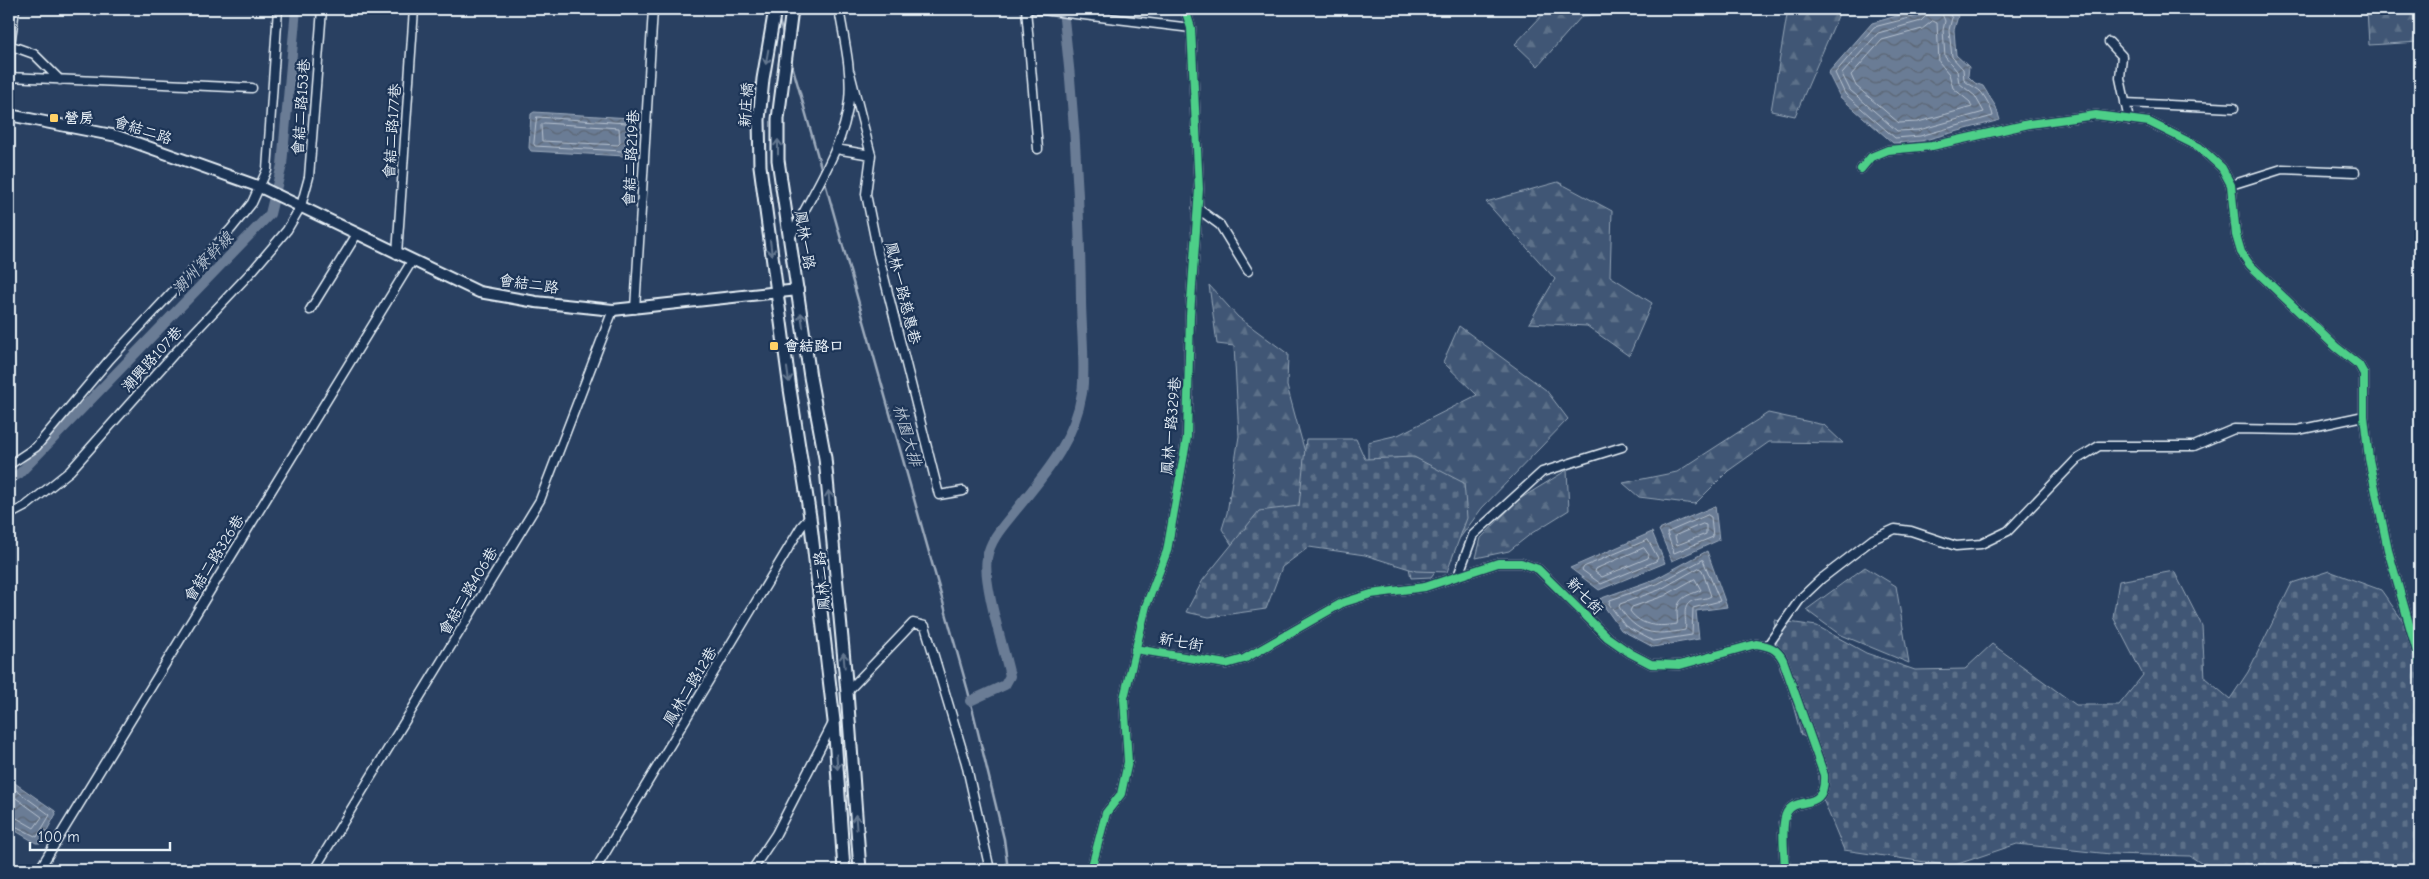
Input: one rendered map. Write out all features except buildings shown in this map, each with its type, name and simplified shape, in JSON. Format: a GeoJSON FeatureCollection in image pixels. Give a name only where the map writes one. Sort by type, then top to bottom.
{"type":"FeatureCollection","features":[{"type":"Feature","properties":{"kind":"main road","name":"新庄橋"},"geometry":{"type":"LineString","coordinates":[[774,9],[763,79],[759,120],[760,166],[777,292]]}},
{"type":"Feature","properties":{"kind":"main road","name":"鳳林一路"},"geometry":{"type":"LineString","coordinates":[[792,9],[778,119],[778,160],[798,290]]}},
{"type":"Feature","properties":{"kind":"main road","name":"鳳林二路"},"geometry":{"type":"LineString","coordinates":[[798,290],[825,458],[847,692],[860,870]]}},
{"type":"Feature","properties":{"kind":"main road","name":"鳳林二路"},"geometry":{"type":"LineString","coordinates":[[777,292],[810,517],[834,721],[844,870]]}},
{"type":"Feature","properties":{"kind":"street"},"geometry":{"type":"LineString","coordinates":[[9,116],[10,45],[15,9]]}},
{"type":"Feature","properties":{"kind":"street"},"geometry":{"type":"LineString","coordinates":[[9,465],[36,447],[110,359],[231,229],[262,188],[267,170],[278,9]]}},
{"type":"Feature","properties":{"kind":"street","name":"會結二路153巷"},"geometry":{"type":"LineString","coordinates":[[299,205],[309,177],[322,9]]}},
{"type":"Feature","properties":{"kind":"street","name":"會結二路177巷"},"geometry":{"type":"LineString","coordinates":[[397,254],[414,9]]}},
{"type":"Feature","properties":{"kind":"street","name":"會結二路219巷"},"geometry":{"type":"LineString","coordinates":[[636,309],[653,9]]}},
{"type":"Feature","properties":{"kind":"street"},"geometry":{"type":"LineString","coordinates":[[790,239],[836,149],[849,102],[850,73],[839,9]]}},
{"type":"Feature","properties":{"kind":"street"},"geometry":{"type":"LineString","coordinates":[[1026,9],[1038,149]]}},
{"type":"Feature","properties":{"kind":"street"},"geometry":{"type":"LineString","coordinates":[[1034,9],[1191,28]]}},
{"type":"Feature","properties":{"kind":"street","name":"鳳林一路329巷"},"geometry":{"type":"LineString","coordinates":[[1091,870],[1106,814],[1121,794],[1128,762],[1124,698],[1146,606],[1167,551],[1187,437],[1190,315],[1199,189],[1191,28],[1185,9]]}},
{"type":"Feature","properties":{"kind":"street"},"geometry":{"type":"LineString","coordinates":[[2109,42],[2122,56],[2120,78],[2129,120]]}},
{"type":"Feature","properties":{"kind":"street"},"geometry":{"type":"LineString","coordinates":[[10,45],[34,54],[60,80]]}},
{"type":"Feature","properties":{"kind":"street","name":"鳳林一路慈惠巷"},"geometry":{"type":"LineString","coordinates":[[850,73],[870,155],[866,194],[878,253],[939,495],[963,491]]}},
{"type":"Feature","properties":{"kind":"street"},"geometry":{"type":"LineString","coordinates":[[10,78],[252,88]]}},
{"type":"Feature","properties":{"kind":"street"},"geometry":{"type":"LineString","coordinates":[[2125,103],[2234,108]]}},
{"type":"Feature","properties":{"kind":"street"},"geometry":{"type":"LineString","coordinates":[[1861,169],[1871,157],[1888,150],[1932,146],[2029,124],[2096,115],[2149,122],[2199,147],[2222,168],[2231,185],[2236,235],[2241,252],[2266,282],[2336,348],[2359,365],[2364,374],[2364,416],[2369,459],[2388,550],[2420,662]]}},
{"type":"Feature","properties":{"kind":"street","name":"會結二路"},"geometry":{"type":"LineString","coordinates":[[9,116],[117,136],[262,188],[479,292],[536,302],[613,310],[798,290]]}},
{"type":"Feature","properties":{"kind":"street"},"geometry":{"type":"LineString","coordinates":[[836,149],[870,155]]}},
{"type":"Feature","properties":{"kind":"street"},"geometry":{"type":"LineString","coordinates":[[2231,185],[2282,169],[2355,172]]}},
{"type":"Feature","properties":{"kind":"street","name":"潮興路107巷"},"geometry":{"type":"LineString","coordinates":[[9,516],[26,506],[70,471],[173,355],[283,236],[299,205]]}},
{"type":"Feature","properties":{"kind":"street"},"geometry":{"type":"LineString","coordinates":[[1197,208],[1220,225],[1248,271]]}},
{"type":"Feature","properties":{"kind":"street"},"geometry":{"type":"LineString","coordinates":[[310,310],[357,234]]}},
{"type":"Feature","properties":{"kind":"street","name":"會結二路326巷"},"geometry":{"type":"LineString","coordinates":[[38,870],[412,261]]}},
{"type":"Feature","properties":{"kind":"street","name":"會結二路406巷"},"geometry":{"type":"LineString","coordinates":[[314,870],[540,500],[613,310]]}},
{"type":"Feature","properties":{"kind":"street"},"geometry":{"type":"LineString","coordinates":[[1785,870],[1785,815],[1792,807],[1815,800],[1823,791],[1824,775],[1783,660],[1778,651],[1768,646],[1801,598],[1821,579],[1873,540],[1895,529],[1911,531],[1956,546],[1981,544],[2008,531],[2076,460],[2099,446],[2194,446],[2234,430],[2298,430],[2364,416]]}},
{"type":"Feature","properties":{"kind":"street"},"geometry":{"type":"LineString","coordinates":[[1458,576],[1473,535],[1542,472],[1622,447]]}},
{"type":"Feature","properties":{"kind":"street","name":"鳳林二路12巷"},"geometry":{"type":"LineString","coordinates":[[595,870],[801,527],[810,517]]}},
{"type":"Feature","properties":{"kind":"street","name":"新七街"},"geometry":{"type":"LineString","coordinates":[[1135,648],[1226,664],[1251,655],[1342,603],[1371,594],[1425,586],[1498,562],[1521,563],[1538,569],[1607,637],[1630,654],[1651,664],[1680,665],[1756,644],[1768,646]]}},
{"type":"Feature","properties":{"kind":"street"},"geometry":{"type":"LineString","coordinates":[[847,692],[913,623],[925,626],[966,763],[990,870]]}},
{"type":"Feature","properties":{"kind":"street"},"geometry":{"type":"LineString","coordinates":[[752,870],[776,834],[834,721]]}},
{"type":"Feature","properties":{"kind":"green space"},"geometry":{"type":"Polygon","coordinates":[[[1548,9],[1655,9],[1649,12],[1582,16],[1538,66],[1515,44],[1548,9]]]}},
{"type":"Feature","properties":{"kind":"green space"},"geometry":{"type":"Polygon","coordinates":[[[1788,9],[1841,9],[1795,116],[1771,111],[1788,9]]]}},
{"type":"Feature","properties":{"kind":"green space"},"geometry":{"type":"Polygon","coordinates":[[[2367,9],[2420,9],[2420,42],[2369,45],[2367,9]]]}},
{"type":"Feature","properties":{"kind":"green space"},"geometry":{"type":"Polygon","coordinates":[[[1558,182],[1612,211],[1610,276],[1652,303],[1629,356],[1587,326],[1529,323],[1555,279],[1486,202],[1558,182]]]}},
{"type":"Feature","properties":{"kind":"green space"},"geometry":{"type":"Polygon","coordinates":[[[1209,285],[1238,317],[1288,354],[1287,386],[1315,489],[1243,563],[1222,529],[1227,513],[1239,436],[1234,346],[1217,344],[1209,285]]]}},
{"type":"Feature","properties":{"kind":"green space"},"geometry":{"type":"Polygon","coordinates":[[[1459,326],[1546,390],[1568,419],[1482,508],[1431,577],[1411,578],[1402,531],[1368,479],[1368,442],[1398,435],[1477,395],[1443,362],[1459,326]]]}},
{"type":"Feature","properties":{"kind":"green space"},"geometry":{"type":"Polygon","coordinates":[[[1768,413],[1824,425],[1843,443],[1769,442],[1728,471],[1695,504],[1639,497],[1623,483],[1677,472],[1768,413]]]}},
{"type":"Feature","properties":{"kind":"green space"},"geometry":{"type":"Polygon","coordinates":[[[1306,439],[1356,439],[1365,459],[1414,457],[1464,483],[1467,518],[1447,572],[1416,571],[1365,555],[1309,547],[1282,567],[1266,609],[1209,617],[1186,612],[1203,580],[1259,511],[1299,506],[1306,439]]]}},
{"type":"Feature","properties":{"kind":"green space"},"geometry":{"type":"Polygon","coordinates":[[[1567,470],[1569,510],[1532,533],[1509,551],[1476,558],[1481,538],[1518,500],[1567,470]]]}},
{"type":"Feature","properties":{"kind":"green space"},"geometry":{"type":"Polygon","coordinates":[[[1865,567],[1896,586],[1909,663],[1839,634],[1806,610],[1865,567]]]}},
{"type":"Feature","properties":{"kind":"green space"},"geometry":{"type":"Polygon","coordinates":[[[2174,571],[2202,626],[2205,678],[2230,699],[2248,672],[2292,583],[2329,571],[2381,590],[2415,638],[2420,660],[2420,870],[2212,870],[2190,856],[2110,854],[2017,844],[1952,866],[1844,850],[1820,792],[1817,743],[1801,735],[1789,690],[1780,669],[1774,620],[1817,626],[1866,653],[1915,670],[1965,669],[1992,644],[2076,705],[2119,705],[2143,675],[2113,617],[2119,581],[2174,571]]]}},
{"type":"Feature","properties":{"kind":"water"},"geometry":{"type":"Polygon","coordinates":[[[1948,9],[1958,16],[1954,30],[1956,55],[1969,67],[1968,76],[1975,83],[1983,86],[1996,107],[2000,120],[1921,141],[1893,143],[1840,97],[1828,73],[1872,23],[1911,12],[1948,9]]]}},
{"type":"Feature","properties":{"kind":"water"},"geometry":{"type":"Polygon","coordinates":[[[534,112],[630,118],[633,121],[629,153],[625,156],[531,151],[529,148],[531,114],[534,112]]]}},
{"type":"Feature","properties":{"kind":"water"},"geometry":{"type":"Polygon","coordinates":[[[1715,506],[1719,540],[1672,561],[1659,530],[1715,506]]]}},
{"type":"Feature","properties":{"kind":"water"},"geometry":{"type":"Polygon","coordinates":[[[1652,532],[1665,563],[1599,590],[1570,568],[1652,532]]]}},
{"type":"Feature","properties":{"kind":"water"},"geometry":{"type":"Polygon","coordinates":[[[1707,551],[1727,607],[1696,611],[1699,639],[1653,647],[1621,630],[1599,599],[1655,579],[1707,551]]]}},
{"type":"Feature","properties":{"kind":"water"},"geometry":{"type":"Polygon","coordinates":[[[9,779],[55,811],[56,814],[40,843],[36,843],[9,827],[9,779]]]}},
{"type":"Feature","properties":{"kind":"waterway","name":"潮州寮幹線"},"geometry":{"type":"LineString","coordinates":[[9,479],[19,474],[270,214],[282,165],[296,9]]}},
{"type":"Feature","properties":{"kind":"waterway"},"geometry":{"type":"LineString","coordinates":[[970,701],[1005,685],[1010,676],[990,598],[986,569],[991,544],[1048,470],[1066,442],[1073,427],[1082,393],[1083,359],[1078,190],[1063,9]]}},
{"type":"Feature","properties":{"kind":"waterway","name":"林園大排"},"geometry":{"type":"LineString","coordinates":[[778,18],[784,36]]}},
{"type":"Feature","properties":{"kind":"waterway","name":"林園大排"},"geometry":{"type":"LineString","coordinates":[[791,61],[822,171]]}},
{"type":"Feature","properties":{"kind":"waterway","name":"林園大排"},"geometry":{"type":"LineString","coordinates":[[824,179],[968,691],[1004,839],[1008,870]]}},
{"type":"Feature","properties":{"kind":"cycle path"},"geometry":{"type":"LineString","coordinates":[[1091,870],[1106,813],[1121,794],[1128,762],[1124,698],[1146,606],[1167,551],[1187,437],[1190,315],[1199,189],[1191,28],[1185,9]]}},
{"type":"Feature","properties":{"kind":"cycle path"},"geometry":{"type":"LineString","coordinates":[[1861,169],[1871,157],[1888,150],[1932,146],[2029,124],[2096,115],[2149,122],[2199,147],[2222,168],[2231,185],[2236,235],[2241,252],[2250,265],[2336,347],[2359,365],[2364,374],[2364,416],[2369,459],[2388,550],[2420,662]]}},
{"type":"Feature","properties":{"kind":"cycle path"},"geometry":{"type":"LineString","coordinates":[[1135,649],[1226,664],[1244,659],[1342,603],[1371,594],[1425,587],[1498,563],[1521,563],[1538,569],[1607,637],[1630,653],[1651,664],[1680,665],[1756,644],[1769,647],[1775,650],[1783,660],[1824,775],[1823,787],[1816,799],[1797,804],[1787,812],[1783,832],[1785,870]]}},
{"type":"Feature","properties":{"kind":"place","name":"營房"},"geometry":{"type":"Point","coordinates":[54,118]}},
{"type":"Feature","properties":{"kind":"place","name":"會結路口"},"geometry":{"type":"Point","coordinates":[774,346]}}]}
